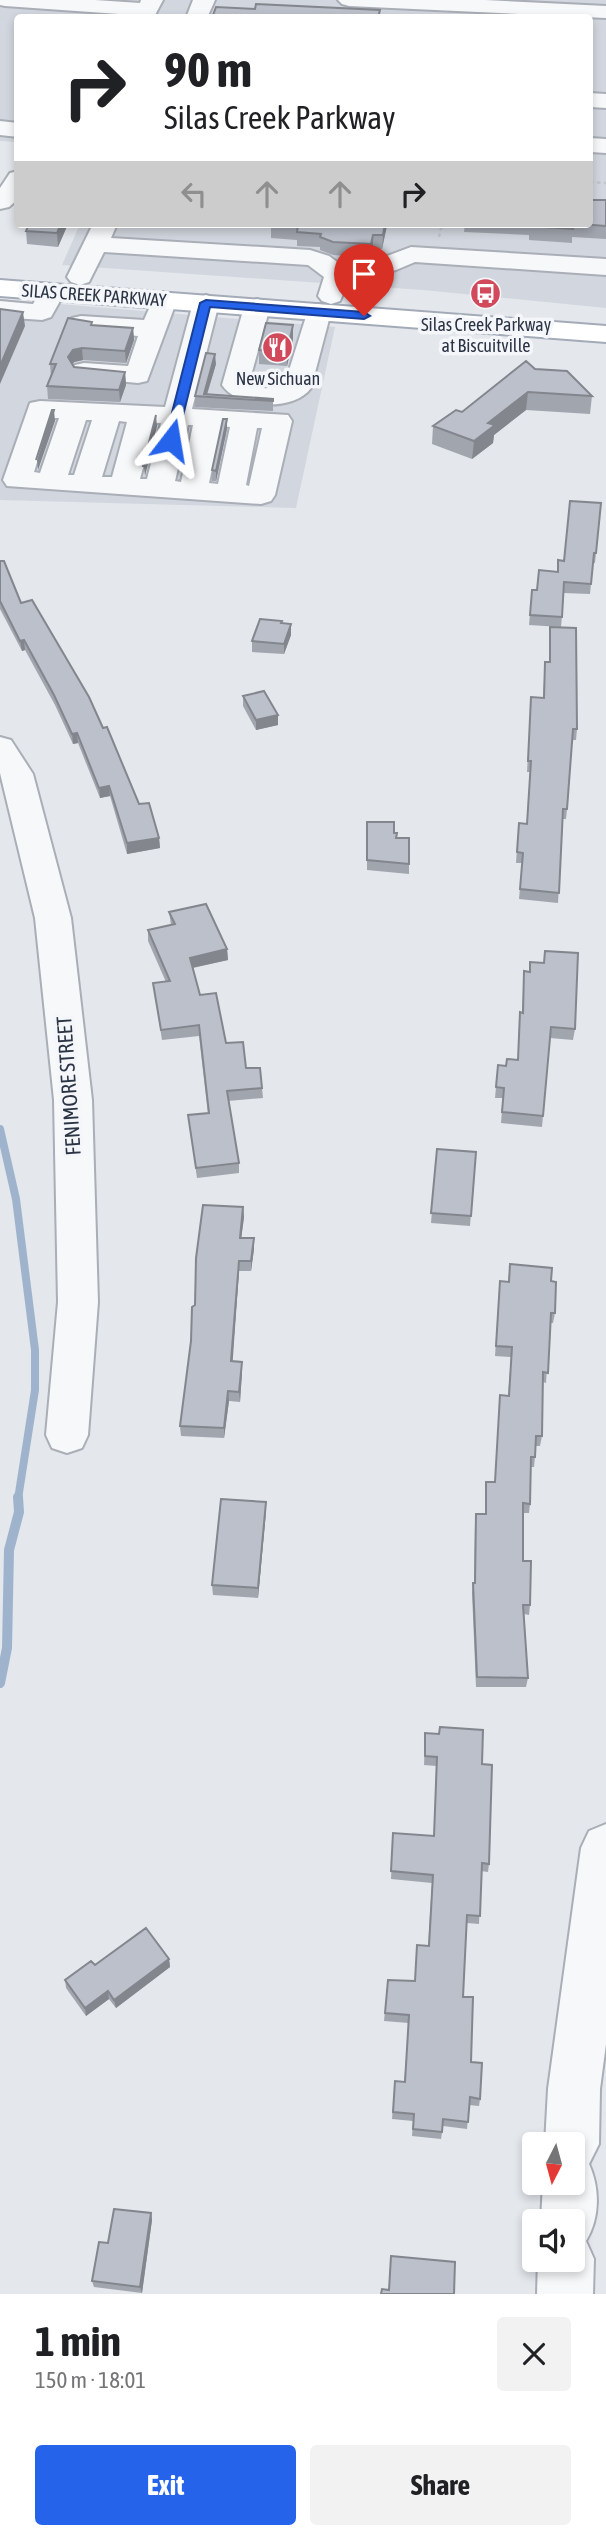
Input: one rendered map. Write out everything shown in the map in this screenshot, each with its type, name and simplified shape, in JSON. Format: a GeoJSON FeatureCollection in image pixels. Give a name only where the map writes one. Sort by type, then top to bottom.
{"type":"FeatureCollection","features":[{"type":"Feature","properties":{"kind":"main road","name":"SILAS CREEK PARKWAY"},"geometry":{"type":"LineString","coordinates":[[0,288],[68,286],[80,277],[606,317]]}},
{"type":"Feature","properties":{"kind":"main road","name":"SILAS CREEK PARKWAY"},"geometry":{"type":"LineString","coordinates":[[52,292],[257,307],[330,295],[606,334]]}},
{"type":"Feature","properties":{"kind":"street"},"geometry":{"type":"LineString","coordinates":[[0,12],[6,0],[147,9]]}},
{"type":"Feature","properties":{"kind":"street"},"geometry":{"type":"LineString","coordinates":[[349,0],[424,6],[471,3],[567,5],[606,12]]}},
{"type":"Feature","properties":{"kind":"street"},"geometry":{"type":"LineString","coordinates":[[0,202],[6,198],[14,185]]}},
{"type":"Feature","properties":{"kind":"street"},"geometry":{"type":"LineString","coordinates":[[80,277],[100,234],[149,235],[320,261],[330,295],[297,388],[282,395],[261,397],[243,392],[235,384],[257,307]]}},
{"type":"Feature","properties":{"kind":"street"},"geometry":{"type":"LineString","coordinates":[[330,295],[411,254],[606,267]]}},
{"type":"Feature","properties":{"kind":"street"},"geometry":{"type":"LineString","coordinates":[[0,288],[42,312],[52,292]]}},
{"type":"Feature","properties":{"kind":"street"},"geometry":{"type":"LineString","coordinates":[[84,371],[138,375],[164,300]]}},
{"type":"Feature","properties":{"kind":"street"},"geometry":{"type":"LineString","coordinates":[[159,489],[206,303]]}},
{"type":"Feature","properties":{"kind":"street"},"geometry":{"type":"LineString","coordinates":[[81,324],[154,329]]}},
{"type":"Feature","properties":{"kind":"street"},"geometry":{"type":"LineString","coordinates":[[75,411],[143,415],[245,419],[230,493],[51,482],[75,411]]}},
{"type":"Feature","properties":{"kind":"street"},"geometry":{"type":"LineString","coordinates":[[86,484],[108,412]]}},
{"type":"Feature","properties":{"kind":"street"},"geometry":{"type":"LineString","coordinates":[[124,486],[143,415]]}},
{"type":"Feature","properties":{"kind":"street"},"geometry":{"type":"LineString","coordinates":[[193,491],[209,417]]}},
{"type":"Feature","properties":{"kind":"street","name":"FENIMORE STREET"},"geometry":{"type":"LineString","coordinates":[[0,747],[17,774],[53,918],[73,1100],[78,1302],[66,1435]]}},
{"type":"Feature","properties":{"kind":"street"},"geometry":{"type":"LineString","coordinates":[[572,2132],[574,2090],[606,1848]]}},
{"type":"Feature","properties":{"kind":"street"},"geometry":{"type":"LineString","coordinates":[[565,2294],[566,2272]]}},
{"type":"Feature","properties":{"kind":"shaded area"},"geometry":{"type":"Polygon","coordinates":[[[0,0],[606,0],[606,308],[423,290],[62,265],[78,228],[593,228],[593,14],[14,14],[14,142],[0,141],[0,0]]]}},
{"type":"Feature","properties":{"kind":"shaded area"},"geometry":{"type":"Polygon","coordinates":[[[0,299],[335,327],[296,508],[0,500],[0,299]]]}},
{"type":"Feature","properties":{"kind":"building"},"geometry":{"type":"Polygon","coordinates":[[[256,4],[380,10],[379,14],[213,14],[216,7],[255,9],[256,4]]]}},
{"type":"Feature","properties":{"kind":"building"},"geometry":{"type":"Polygon","coordinates":[[[593,200],[606,200],[606,226],[593,225],[593,200]]]}},
{"type":"Feature","properties":{"kind":"building"},"geometry":{"type":"Polygon","coordinates":[[[27,228],[59,228],[57,233],[26,231],[27,228]]]}},
{"type":"Feature","properties":{"kind":"building"},"geometry":{"type":"Polygon","coordinates":[[[298,228],[384,228],[383,235],[373,235],[371,244],[333,242],[320,237],[321,234],[297,232],[298,228]]]}},
{"type":"Feature","properties":{"kind":"building"},"geometry":{"type":"Polygon","coordinates":[[[0,309],[23,312],[0,366],[0,309]]]}},
{"type":"Feature","properties":{"kind":"building"},"geometry":{"type":"Polygon","coordinates":[[[68,318],[92,322],[91,325],[133,328],[125,351],[82,348],[73,350],[68,357],[74,367],[125,372],[119,390],[47,386],[56,364],[50,364],[68,318]]]}},
{"type":"Feature","properties":{"kind":"building"},"geometry":{"type":"Polygon","coordinates":[[[266,323],[293,325],[287,352],[259,350],[266,323]]]}},
{"type":"Feature","properties":{"kind":"building"},"geometry":{"type":"Polygon","coordinates":[[[206,353],[215,354],[204,394],[273,401],[195,396],[206,353]]]}},
{"type":"Feature","properties":{"kind":"building"},"geometry":{"type":"Polygon","coordinates":[[[526,361],[535,369],[567,371],[592,396],[528,392],[488,423],[495,425],[474,441],[433,426],[456,410],[462,412],[526,361]]]}},
{"type":"Feature","properties":{"kind":"building"},"geometry":{"type":"Polygon","coordinates":[[[52,410],[54,410],[36,460],[52,410]]]}},
{"type":"Feature","properties":{"kind":"building"},"geometry":{"type":"Polygon","coordinates":[[[223,419],[227,419],[216,471],[212,470],[223,419]]]}},
{"type":"Feature","properties":{"kind":"building"},"geometry":{"type":"Polygon","coordinates":[[[570,501],[601,503],[591,584],[564,582],[562,617],[530,615],[532,590],[537,590],[539,570],[558,572],[558,560],[564,561],[570,501]]]}},
{"type":"Feature","properties":{"kind":"building"},"geometry":{"type":"Polygon","coordinates":[[[0,561],[4,561],[21,603],[32,600],[89,697],[103,728],[107,727],[139,804],[149,803],[159,838],[127,843],[109,786],[99,788],[77,733],[72,734],[54,695],[24,640],[20,641],[0,601],[0,561]]]}},
{"type":"Feature","properties":{"kind":"building"},"geometry":{"type":"Polygon","coordinates":[[[260,619],[291,624],[284,644],[252,641],[260,619]]]}},
{"type":"Feature","properties":{"kind":"building"},"geometry":{"type":"Polygon","coordinates":[[[550,627],[576,628],[577,729],[573,729],[567,809],[563,809],[559,893],[520,889],[523,853],[517,852],[519,823],[527,824],[531,697],[544,698],[545,662],[550,662],[550,627]]]}},
{"type":"Feature","properties":{"kind":"building"},"geometry":{"type":"Polygon","coordinates":[[[264,691],[278,715],[256,720],[243,696],[264,691]]]}},
{"type":"Feature","properties":{"kind":"building"},"geometry":{"type":"Polygon","coordinates":[[[367,822],[394,822],[396,838],[409,838],[409,864],[367,860],[367,822]]]}},
{"type":"Feature","properties":{"kind":"building"},"geometry":{"type":"Polygon","coordinates":[[[206,904],[227,949],[190,958],[200,995],[216,993],[226,1043],[243,1042],[246,1068],[260,1068],[262,1088],[227,1091],[239,1163],[196,1168],[188,1115],[209,1113],[199,1025],[161,1030],[153,983],[170,981],[148,930],[175,924],[169,912],[206,904]]]}},
{"type":"Feature","properties":{"kind":"building"},"geometry":{"type":"Polygon","coordinates":[[[545,951],[578,953],[575,1029],[551,1027],[543,1116],[502,1112],[504,1088],[496,1087],[498,1065],[506,1066],[507,1059],[518,1060],[524,971],[530,972],[530,962],[544,963],[545,951]]]}},
{"type":"Feature","properties":{"kind":"building"},"geometry":{"type":"Polygon","coordinates":[[[437,1149],[476,1152],[471,1216],[431,1213],[437,1149]]]}},
{"type":"Feature","properties":{"kind":"building"},"geometry":{"type":"Polygon","coordinates":[[[203,1205],[243,1207],[240,1238],[254,1238],[251,1261],[239,1261],[231,1361],[242,1362],[239,1392],[228,1391],[224,1428],[180,1426],[191,1341],[192,1307],[195,1305],[196,1258],[203,1205]]]}},
{"type":"Feature","properties":{"kind":"building"},"geometry":{"type":"Polygon","coordinates":[[[510,1264],[552,1268],[551,1281],[556,1282],[555,1313],[551,1313],[548,1373],[543,1372],[542,1436],[536,1436],[535,1457],[531,1457],[530,1504],[523,1503],[523,1561],[531,1561],[530,1605],[523,1605],[528,1678],[477,1677],[473,1583],[476,1514],[486,1514],[486,1482],[495,1482],[500,1395],[509,1396],[512,1347],[496,1346],[500,1281],[509,1282],[510,1264]]]}},
{"type":"Feature","properties":{"kind":"building"},"geometry":{"type":"Polygon","coordinates":[[[221,1499],[266,1502],[258,1588],[212,1585],[221,1499]]]}},
{"type":"Feature","properties":{"kind":"building"},"geometry":{"type":"Polygon","coordinates":[[[440,1727],[483,1730],[482,1764],[492,1765],[489,1864],[482,1863],[480,1916],[467,1915],[463,1997],[473,1997],[471,2062],[482,2063],[480,2099],[470,2097],[468,2122],[443,2119],[442,2132],[413,2129],[414,2114],[393,2112],[395,2081],[405,2082],[409,2015],[385,2013],[388,1980],[415,1981],[417,1945],[429,1946],[433,1875],[391,1871],[393,1833],[434,1836],[437,1757],[425,1756],[425,1733],[439,1734],[440,1727]]]}},
{"type":"Feature","properties":{"kind":"building"},"geometry":{"type":"Polygon","coordinates":[[[146,1928],[169,1959],[114,2000],[108,1991],[85,2008],[65,1980],[91,1961],[95,1965],[146,1928]]]}},
{"type":"Feature","properties":{"kind":"building"},"geometry":{"type":"Polygon","coordinates":[[[114,2209],[151,2213],[140,2287],[92,2281],[99,2242],[108,2243],[114,2209]]]}},
{"type":"Feature","properties":{"kind":"building"},"geometry":{"type":"Polygon","coordinates":[[[391,2256],[455,2262],[454,2294],[381,2294],[382,2289],[389,2290],[391,2256]]]}},
{"type":"Feature","properties":{"kind":"waterway"},"geometry":{"type":"LineString","coordinates":[[0,1129],[16,1199],[35,1350],[35,1390],[18,1498]]}},
{"type":"Feature","properties":{"kind":"waterway"},"geometry":{"type":"LineString","coordinates":[[0,1683],[7,1648],[9,1550],[19,1512],[18,1498]]}},
{"type":"Feature","properties":{"kind":"place","name":"Silas Creek Parkway at Biscuitville"},"geometry":{"type":"Point","coordinates":[486,294]}},
{"type":"Feature","properties":{"kind":"place","name":"New Sichuan"},"geometry":{"type":"Point","coordinates":[278,348]}},
{"type":"Feature","properties":{"kind":"route"},"geometry":{"type":"LineString","coordinates":[[171,440],[206,303],[364,316]]}}]}
